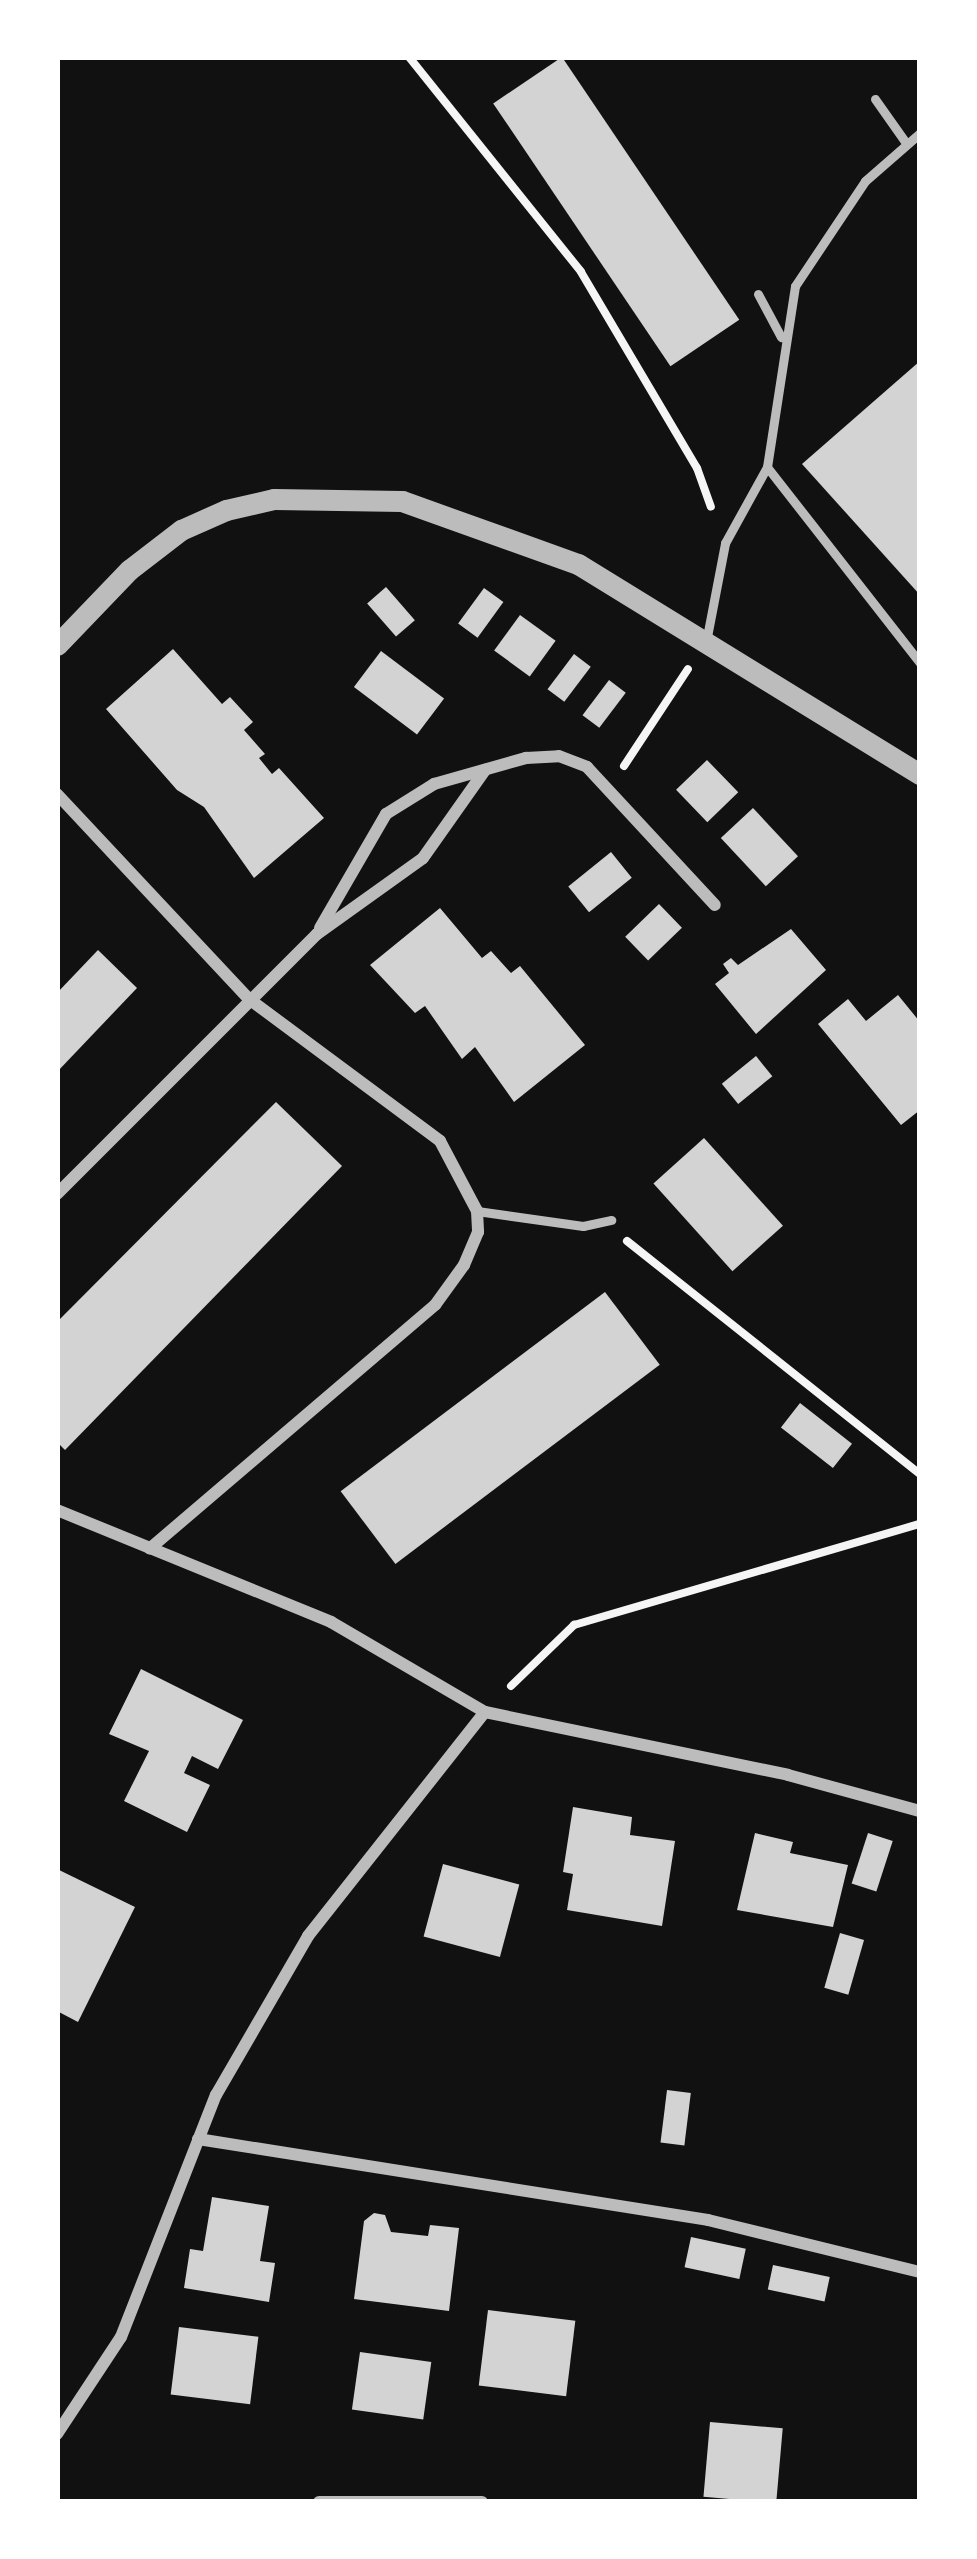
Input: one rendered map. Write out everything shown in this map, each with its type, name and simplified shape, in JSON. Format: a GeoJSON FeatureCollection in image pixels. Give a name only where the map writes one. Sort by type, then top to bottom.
{"type":"FeatureCollection","features":[{"type":"Feature","properties":{"kind":"street"},"geometry":{"type":"LineString","coordinates":[[57,645],[129,570],[182,530],[274,499],[343,496],[402,501],[578,564],[920,774]]}},
{"type":"Feature","properties":{"kind":"street"},"geometry":{"type":"LineString","coordinates":[[316,934],[386,814],[434,784],[559,756],[610,788],[715,905]]}},
{"type":"Feature","properties":{"kind":"street"},"geometry":{"type":"LineString","coordinates":[[57,1194],[316,934],[422,858],[485,770]]}},
{"type":"Feature","properties":{"kind":"street"},"geometry":{"type":"LineString","coordinates":[[57,794],[249,998],[440,1141],[477,1211],[478,1232],[464,1265],[435,1305],[149,1548]]}},
{"type":"Feature","properties":{"kind":"street"},"geometry":{"type":"LineString","coordinates":[[57,1510],[331,1622],[485,1712],[788,1775],[920,1811]]}},
{"type":"Feature","properties":{"kind":"street"},"geometry":{"type":"LineString","coordinates":[[57,2434],[121,2337],[199,2139],[308,1936],[485,1712]]}},
{"type":"Feature","properties":{"kind":"street"},"geometry":{"type":"LineString","coordinates":[[199,2139],[708,2220],[920,2272]]}},
{"type":"Feature","properties":{"kind":"street"},"geometry":{"type":"LineString","coordinates":[[319,2502],[482,2502]]}},
{"type":"Feature","properties":{"kind":"lane"},"geometry":{"type":"LineString","coordinates":[[875,99],[906,142]]}},
{"type":"Feature","properties":{"kind":"lane"},"geometry":{"type":"LineString","coordinates":[[706,641],[725,543],[767,467],[781,337],[795,286],[865,181],[920,133]]}},
{"type":"Feature","properties":{"kind":"lane"},"geometry":{"type":"LineString","coordinates":[[758,293],[781,337]]}},
{"type":"Feature","properties":{"kind":"lane"},"geometry":{"type":"LineString","coordinates":[[767,467],[920,663]]}},
{"type":"Feature","properties":{"kind":"lane"},"geometry":{"type":"LineString","coordinates":[[477,1211],[583,1226],[607,1221]]}},
{"type":"Feature","properties":{"kind":"path"},"geometry":{"type":"LineString","coordinates":[[409,57],[580,272],[697,468],[725,543]]}},
{"type":"Feature","properties":{"kind":"path"},"geometry":{"type":"LineString","coordinates":[[610,788],[706,641]]}},
{"type":"Feature","properties":{"kind":"path"},"geometry":{"type":"LineString","coordinates":[[607,1221],[920,1474]]}},
{"type":"Feature","properties":{"kind":"path"},"geometry":{"type":"LineString","coordinates":[[485,1712],[574,1625],[920,1524]]}},
{"type":"Feature","properties":{"kind":"building"},"geometry":{"type":"Polygon","coordinates":[[[562,57],[739,320],[670,366],[493,103],[562,57]]]}},
{"type":"Feature","properties":{"kind":"building"},"geometry":{"type":"Polygon","coordinates":[[[920,361],[920,595],[802,464],[920,361]]]}},
{"type":"Feature","properties":{"kind":"building"},"geometry":{"type":"Polygon","coordinates":[[[386,587],[415,620],[396,637],[367,603],[386,587]]]}},
{"type":"Feature","properties":{"kind":"building"},"geometry":{"type":"Polygon","coordinates":[[[484,588],[503,602],[478,638],[458,624],[484,588]]]}},
{"type":"Feature","properties":{"kind":"building"},"geometry":{"type":"Polygon","coordinates":[[[520,615],[556,641],[530,676],[494,651],[520,615]]]}},
{"type":"Feature","properties":{"kind":"building"},"geometry":{"type":"Polygon","coordinates":[[[173,649],[222,704],[230,697],[253,722],[244,730],[265,754],[259,758],[272,774],[279,768],[324,818],[254,878],[204,807],[177,790],[106,709],[173,649]]]}},
{"type":"Feature","properties":{"kind":"building"},"geometry":{"type":"Polygon","coordinates":[[[381,651],[444,699],[417,734],[354,687],[381,651]]]}},
{"type":"Feature","properties":{"kind":"building"},"geometry":{"type":"Polygon","coordinates":[[[574,654],[591,667],[564,702],[548,689],[574,654]]]}},
{"type":"Feature","properties":{"kind":"building"},"geometry":{"type":"Polygon","coordinates":[[[609,680],[626,693],[599,728],[583,715],[609,680]]]}},
{"type":"Feature","properties":{"kind":"building"},"geometry":{"type":"Polygon","coordinates":[[[707,760],[738,792],[707,822],[676,790],[707,760]]]}},
{"type":"Feature","properties":{"kind":"building"},"geometry":{"type":"Polygon","coordinates":[[[753,808],[798,856],[766,886],[721,838],[753,808]]]}},
{"type":"Feature","properties":{"kind":"building"},"geometry":{"type":"Polygon","coordinates":[[[611,852],[632,878],[589,912],[568,887],[611,852]]]}},
{"type":"Feature","properties":{"kind":"building"},"geometry":{"type":"Polygon","coordinates":[[[659,904],[682,928],[648,960],[625,937],[659,904]]]}},
{"type":"Feature","properties":{"kind":"building"},"geometry":{"type":"Polygon","coordinates":[[[440,908],[482,958],[491,951],[511,973],[520,966],[585,1045],[514,1102],[475,1047],[462,1059],[425,1006],[415,1013],[370,965],[440,908]]]}},
{"type":"Feature","properties":{"kind":"building"},"geometry":{"type":"Polygon","coordinates":[[[791,929],[826,970],[756,1034],[715,984],[729,973],[723,964],[731,958],[738,965],[791,929]]]}},
{"type":"Feature","properties":{"kind":"building"},"geometry":{"type":"Polygon","coordinates":[[[98,950],[137,988],[57,1072],[57,993],[98,950]]]}},
{"type":"Feature","properties":{"kind":"building"},"geometry":{"type":"Polygon","coordinates":[[[898,995],[920,1022],[920,1110],[901,1125],[818,1024],[848,999],[866,1021],[898,995]]]}},
{"type":"Feature","properties":{"kind":"building"},"geometry":{"type":"Polygon","coordinates":[[[756,1056],[772,1076],[738,1104],[722,1084],[756,1056]]]}},
{"type":"Feature","properties":{"kind":"building"},"geometry":{"type":"Polygon","coordinates":[[[276,1102],[342,1166],[65,1450],[57,1442],[57,1322],[276,1102]]]}},
{"type":"Feature","properties":{"kind":"building"},"geometry":{"type":"Polygon","coordinates":[[[704,1138],[783,1226],[732,1271],[653,1184],[704,1138]]]}},
{"type":"Feature","properties":{"kind":"building"},"geometry":{"type":"Polygon","coordinates":[[[605,1292],[660,1365],[395,1564],[341,1491],[605,1292]]]}},
{"type":"Feature","properties":{"kind":"building"},"geometry":{"type":"Polygon","coordinates":[[[800,1403],[852,1444],[833,1468],[781,1427],[800,1403]]]}},
{"type":"Feature","properties":{"kind":"building"},"geometry":{"type":"Polygon","coordinates":[[[141,1669],[243,1720],[218,1769],[192,1756],[184,1773],[210,1785],[187,1832],[124,1801],[149,1751],[109,1734],[141,1669]]]}},
{"type":"Feature","properties":{"kind":"building"},"geometry":{"type":"Polygon","coordinates":[[[573,1807],[632,1817],[630,1835],[675,1841],[662,1926],[567,1910],[573,1874],[563,1872],[573,1807]]]}},
{"type":"Feature","properties":{"kind":"building"},"geometry":{"type":"Polygon","coordinates":[[[755,1833],[793,1842],[790,1853],[848,1865],[833,1927],[737,1910],[755,1833]]]}},
{"type":"Feature","properties":{"kind":"building"},"geometry":{"type":"Polygon","coordinates":[[[868,1833],[893,1841],[876,1891],[852,1883],[868,1833]]]}},
{"type":"Feature","properties":{"kind":"building"},"geometry":{"type":"Polygon","coordinates":[[[443,1864],[519,1884],[500,1957],[424,1936],[443,1864]]]}},
{"type":"Feature","properties":{"kind":"building"},"geometry":{"type":"Polygon","coordinates":[[[57,1869],[135,1907],[78,2022],[57,2011],[57,1869]]]}},
{"type":"Feature","properties":{"kind":"building"},"geometry":{"type":"Polygon","coordinates":[[[840,1933],[864,1940],[848,1995],[824,1988],[840,1933]]]}},
{"type":"Feature","properties":{"kind":"building"},"geometry":{"type":"Polygon","coordinates":[[[667,2090],[691,2093],[684,2146],[661,2143],[667,2090]]]}},
{"type":"Feature","properties":{"kind":"building"},"geometry":{"type":"Polygon","coordinates":[[[212,2197],[269,2206],[260,2261],[275,2263],[269,2302],[184,2288],[190,2249],[203,2251],[212,2197]]]}},
{"type":"Feature","properties":{"kind":"building"},"geometry":{"type":"Polygon","coordinates":[[[374,2213],[385,2215],[391,2232],[428,2236],[430,2225],[459,2228],[449,2311],[354,2299],[364,2221],[374,2213]]]}},
{"type":"Feature","properties":{"kind":"building"},"geometry":{"type":"Polygon","coordinates":[[[691,2237],[746,2249],[739,2279],[685,2267],[691,2237]]]}},
{"type":"Feature","properties":{"kind":"building"},"geometry":{"type":"Polygon","coordinates":[[[773,2265],[830,2277],[825,2302],[768,2289],[773,2265]]]}},
{"type":"Feature","properties":{"kind":"building"},"geometry":{"type":"Polygon","coordinates":[[[488,2310],[575,2321],[566,2396],[479,2385],[488,2310]]]}},
{"type":"Feature","properties":{"kind":"building"},"geometry":{"type":"Polygon","coordinates":[[[179,2327],[258,2337],[250,2404],[171,2394],[179,2327]]]}},
{"type":"Feature","properties":{"kind":"building"},"geometry":{"type":"Polygon","coordinates":[[[360,2352],[431,2362],[423,2419],[352,2409],[360,2352]]]}},
{"type":"Feature","properties":{"kind":"building"},"geometry":{"type":"Polygon","coordinates":[[[710,2422],[783,2428],[776,2502],[703,2497],[710,2422]]]}}]}
